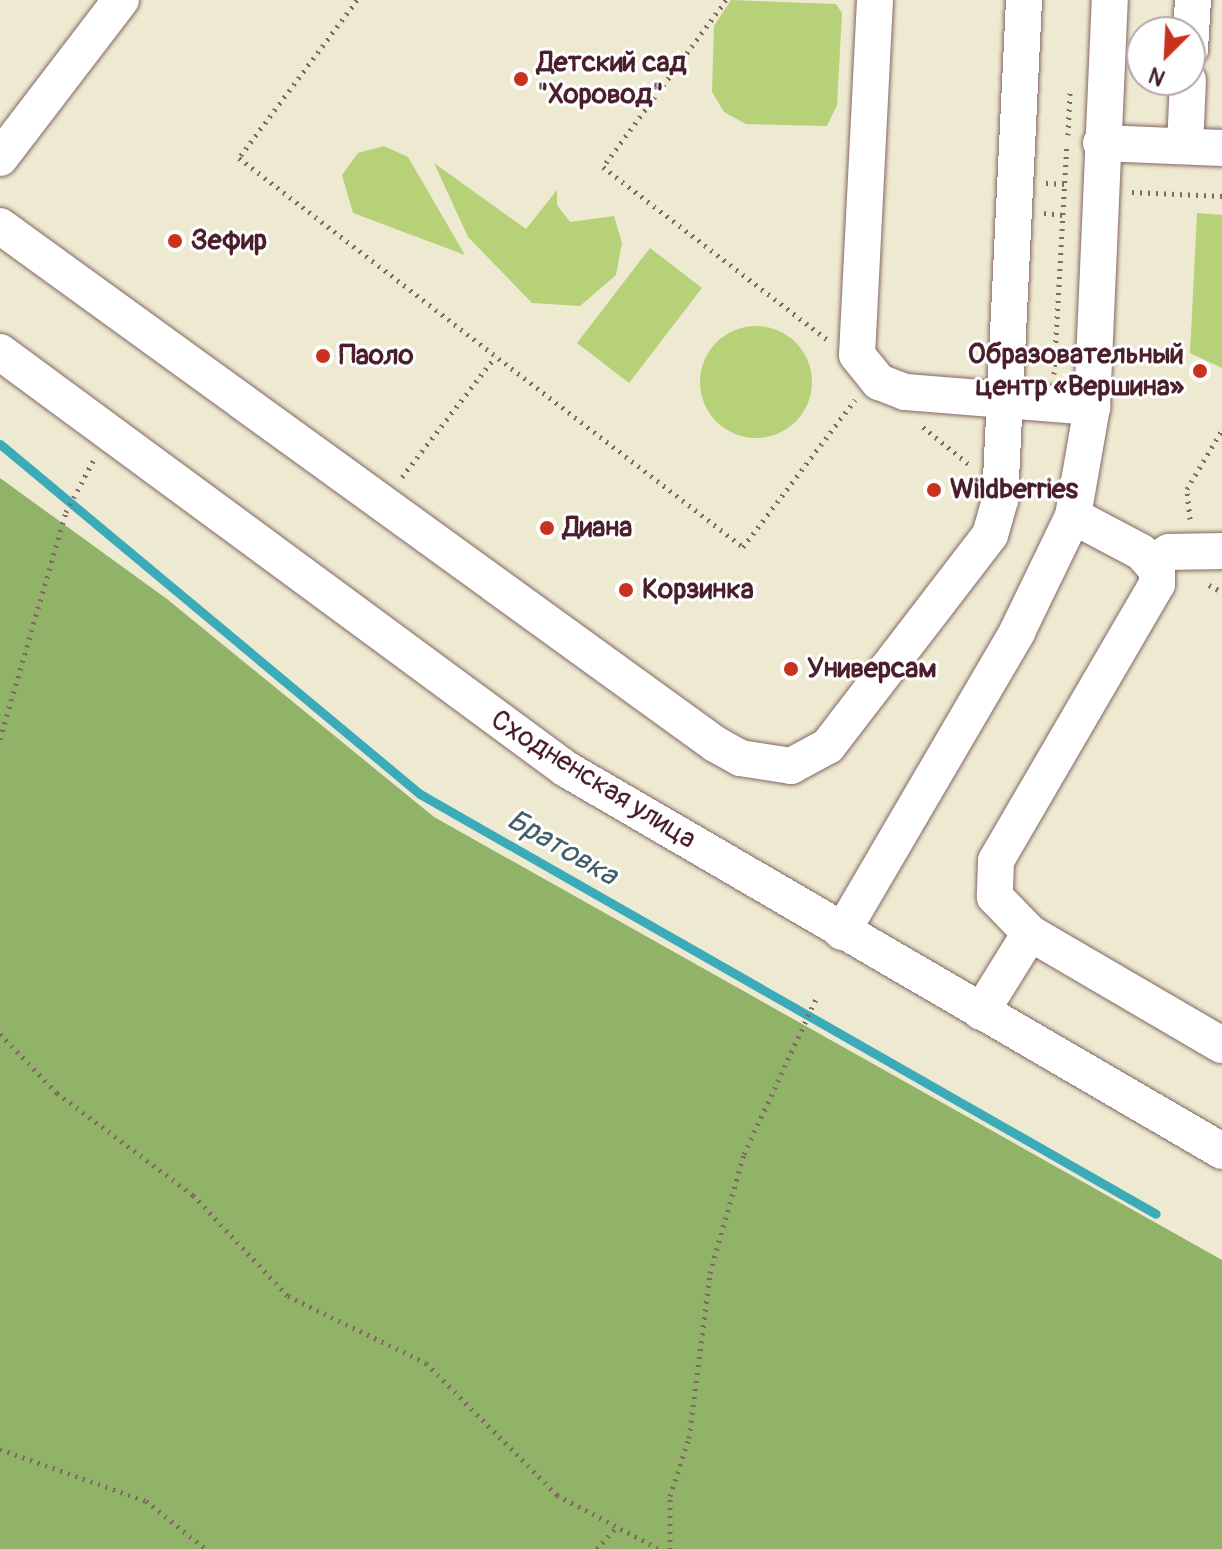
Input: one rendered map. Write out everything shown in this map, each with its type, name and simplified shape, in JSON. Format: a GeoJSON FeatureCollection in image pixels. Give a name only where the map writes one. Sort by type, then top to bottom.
{"type":"FeatureCollection","features":[{"type":"Feature","properties":{"kind":"street"},"geometry":{"type":"LineString","coordinates":[[875,0],[857,355],[879,382],[905,392],[1092,407]]}},
{"type":"Feature","properties":{"kind":"street"},"geometry":{"type":"LineString","coordinates":[[0,226],[715,744],[740,758],[791,766],[828,746],[973,560],[1000,500],[1024,0]]}},
{"type":"Feature","properties":{"kind":"street"},"geometry":{"type":"LineString","coordinates":[[842,932],[1017,632],[1073,516],[1092,407],[1101,143],[1110,0]]}},
{"type":"Feature","properties":{"kind":"street"},"geometry":{"type":"LineString","coordinates":[[0,158],[109,4]]}},
{"type":"Feature","properties":{"kind":"street"},"geometry":{"type":"LineString","coordinates":[[1185,146],[1187,96]]}},
{"type":"Feature","properties":{"kind":"street"},"geometry":{"type":"LineString","coordinates":[[1101,143],[1222,148]]}},
{"type":"Feature","properties":{"kind":"street","name":"Сходненская улица"},"geometry":{"type":"LineString","coordinates":[[0,352],[515,734],[842,932],[1222,1151]]}},
{"type":"Feature","properties":{"kind":"street"},"geometry":{"type":"LineString","coordinates":[[1073,516],[1152,562],[1207,551]]}},
{"type":"Feature","properties":{"kind":"street"},"geometry":{"type":"LineString","coordinates":[[1152,562],[1151,596],[996,861],[995,897],[1030,933],[1222,1045]]}},
{"type":"Feature","properties":{"kind":"street"},"geometry":{"type":"LineString","coordinates":[[981,1012],[1030,933]]}},
{"type":"Feature","properties":{"kind":"path"},"geometry":{"type":"LineString","coordinates":[[357,0],[239,158],[743,547],[861,392]]}},
{"type":"Feature","properties":{"kind":"path"},"geometry":{"type":"LineString","coordinates":[[726,0],[603,167],[836,353]]}},
{"type":"Feature","properties":{"kind":"path"},"geometry":{"type":"LineString","coordinates":[[1052,404],[1071,77]]}},
{"type":"Feature","properties":{"kind":"path"},"geometry":{"type":"LineString","coordinates":[[1148,193],[1222,196]]}},
{"type":"Feature","properties":{"kind":"path"},"geometry":{"type":"LineString","coordinates":[[381,503],[495,357]]}},
{"type":"Feature","properties":{"kind":"path"},"geometry":{"type":"LineString","coordinates":[[916,421],[1000,500]]}},
{"type":"Feature","properties":{"kind":"path"},"geometry":{"type":"LineString","coordinates":[[1207,551],[1187,489],[1222,430]]}},
{"type":"Feature","properties":{"kind":"path"},"geometry":{"type":"LineString","coordinates":[[0,739],[66,512],[108,433]]}},
{"type":"Feature","properties":{"kind":"path"},"geometry":{"type":"LineString","coordinates":[[670,1549],[670,1496],[689,1438],[710,1273],[744,1154],[816,999]]}},
{"type":"Feature","properties":{"kind":"path"},"geometry":{"type":"LineString","coordinates":[[0,1034],[57,1093],[193,1195],[288,1296],[426,1363],[557,1495],[659,1549]]}},
{"type":"Feature","properties":{"kind":"path"},"geometry":{"type":"LineString","coordinates":[[0,1449],[146,1501],[206,1549]]}},
{"type":"Feature","properties":{"kind":"path"},"geometry":{"type":"LineString","coordinates":[[597,1549],[617,1526]]}},
{"type":"Feature","properties":{"kind":"green space"},"geometry":{"type":"Polygon","coordinates":[[[731,0],[836,4],[842,13],[837,105],[827,126],[746,124],[724,112],[712,92],[714,26],[731,0]]]}},
{"type":"Feature","properties":{"kind":"green space"},"geometry":{"type":"Polygon","coordinates":[[[384,146],[408,157],[465,255],[353,213],[342,175],[358,153],[384,146]]]}},
{"type":"Feature","properties":{"kind":"green space"},"geometry":{"type":"Polygon","coordinates":[[[434,163],[526,229],[557,190],[557,205],[570,222],[614,216],[622,243],[616,275],[580,306],[532,303],[468,237],[434,163]]]}},
{"type":"Feature","properties":{"kind":"green space"},"geometry":{"type":"Polygon","coordinates":[[[1197,213],[1222,215],[1222,368],[1190,353],[1197,213]]]}},
{"type":"Feature","properties":{"kind":"green space"},"geometry":{"type":"Polygon","coordinates":[[[650,248],[702,288],[629,383],[577,343],[650,248]]]}},
{"type":"Feature","properties":{"kind":"green space"},"geometry":{"type":"Polygon","coordinates":[[[756,326],[777,330],[796,342],[808,361],[812,382],[808,403],[796,422],[777,434],[756,438],[735,434],[716,422],[704,403],[700,382],[704,361],[716,342],[735,330],[756,326]]]}},
{"type":"Feature","properties":{"kind":"green space"},"geometry":{"type":"Polygon","coordinates":[[[0,478],[167,599],[434,817],[1222,1260],[1222,1549],[0,1549],[0,478]]]}},
{"type":"Feature","properties":{"kind":"waterway","name":"Братовка"},"geometry":{"type":"LineString","coordinates":[[0,444],[420,794],[1156,1214]]}},
{"type":"Feature","properties":{"kind":"place","name":"Детский сад \"Хоровод\""},"geometry":{"type":"Point","coordinates":[521,79]}},
{"type":"Feature","properties":{"kind":"place","name":"Зефир"},"geometry":{"type":"Point","coordinates":[175,241]}},
{"type":"Feature","properties":{"kind":"place","name":"Паоло"},"geometry":{"type":"Point","coordinates":[323,356]}},
{"type":"Feature","properties":{"kind":"place","name":"Образовательный центр «Вершина»"},"geometry":{"type":"Point","coordinates":[1200,371]}},
{"type":"Feature","properties":{"kind":"place","name":"Wildberries"},"geometry":{"type":"Point","coordinates":[934,490]}},
{"type":"Feature","properties":{"kind":"place","name":"Диана"},"geometry":{"type":"Point","coordinates":[547,528]}},
{"type":"Feature","properties":{"kind":"place","name":"Корзинка"},"geometry":{"type":"Point","coordinates":[626,590]}},
{"type":"Feature","properties":{"kind":"place","name":"Универсам"},"geometry":{"type":"Point","coordinates":[791,669]}}]}
